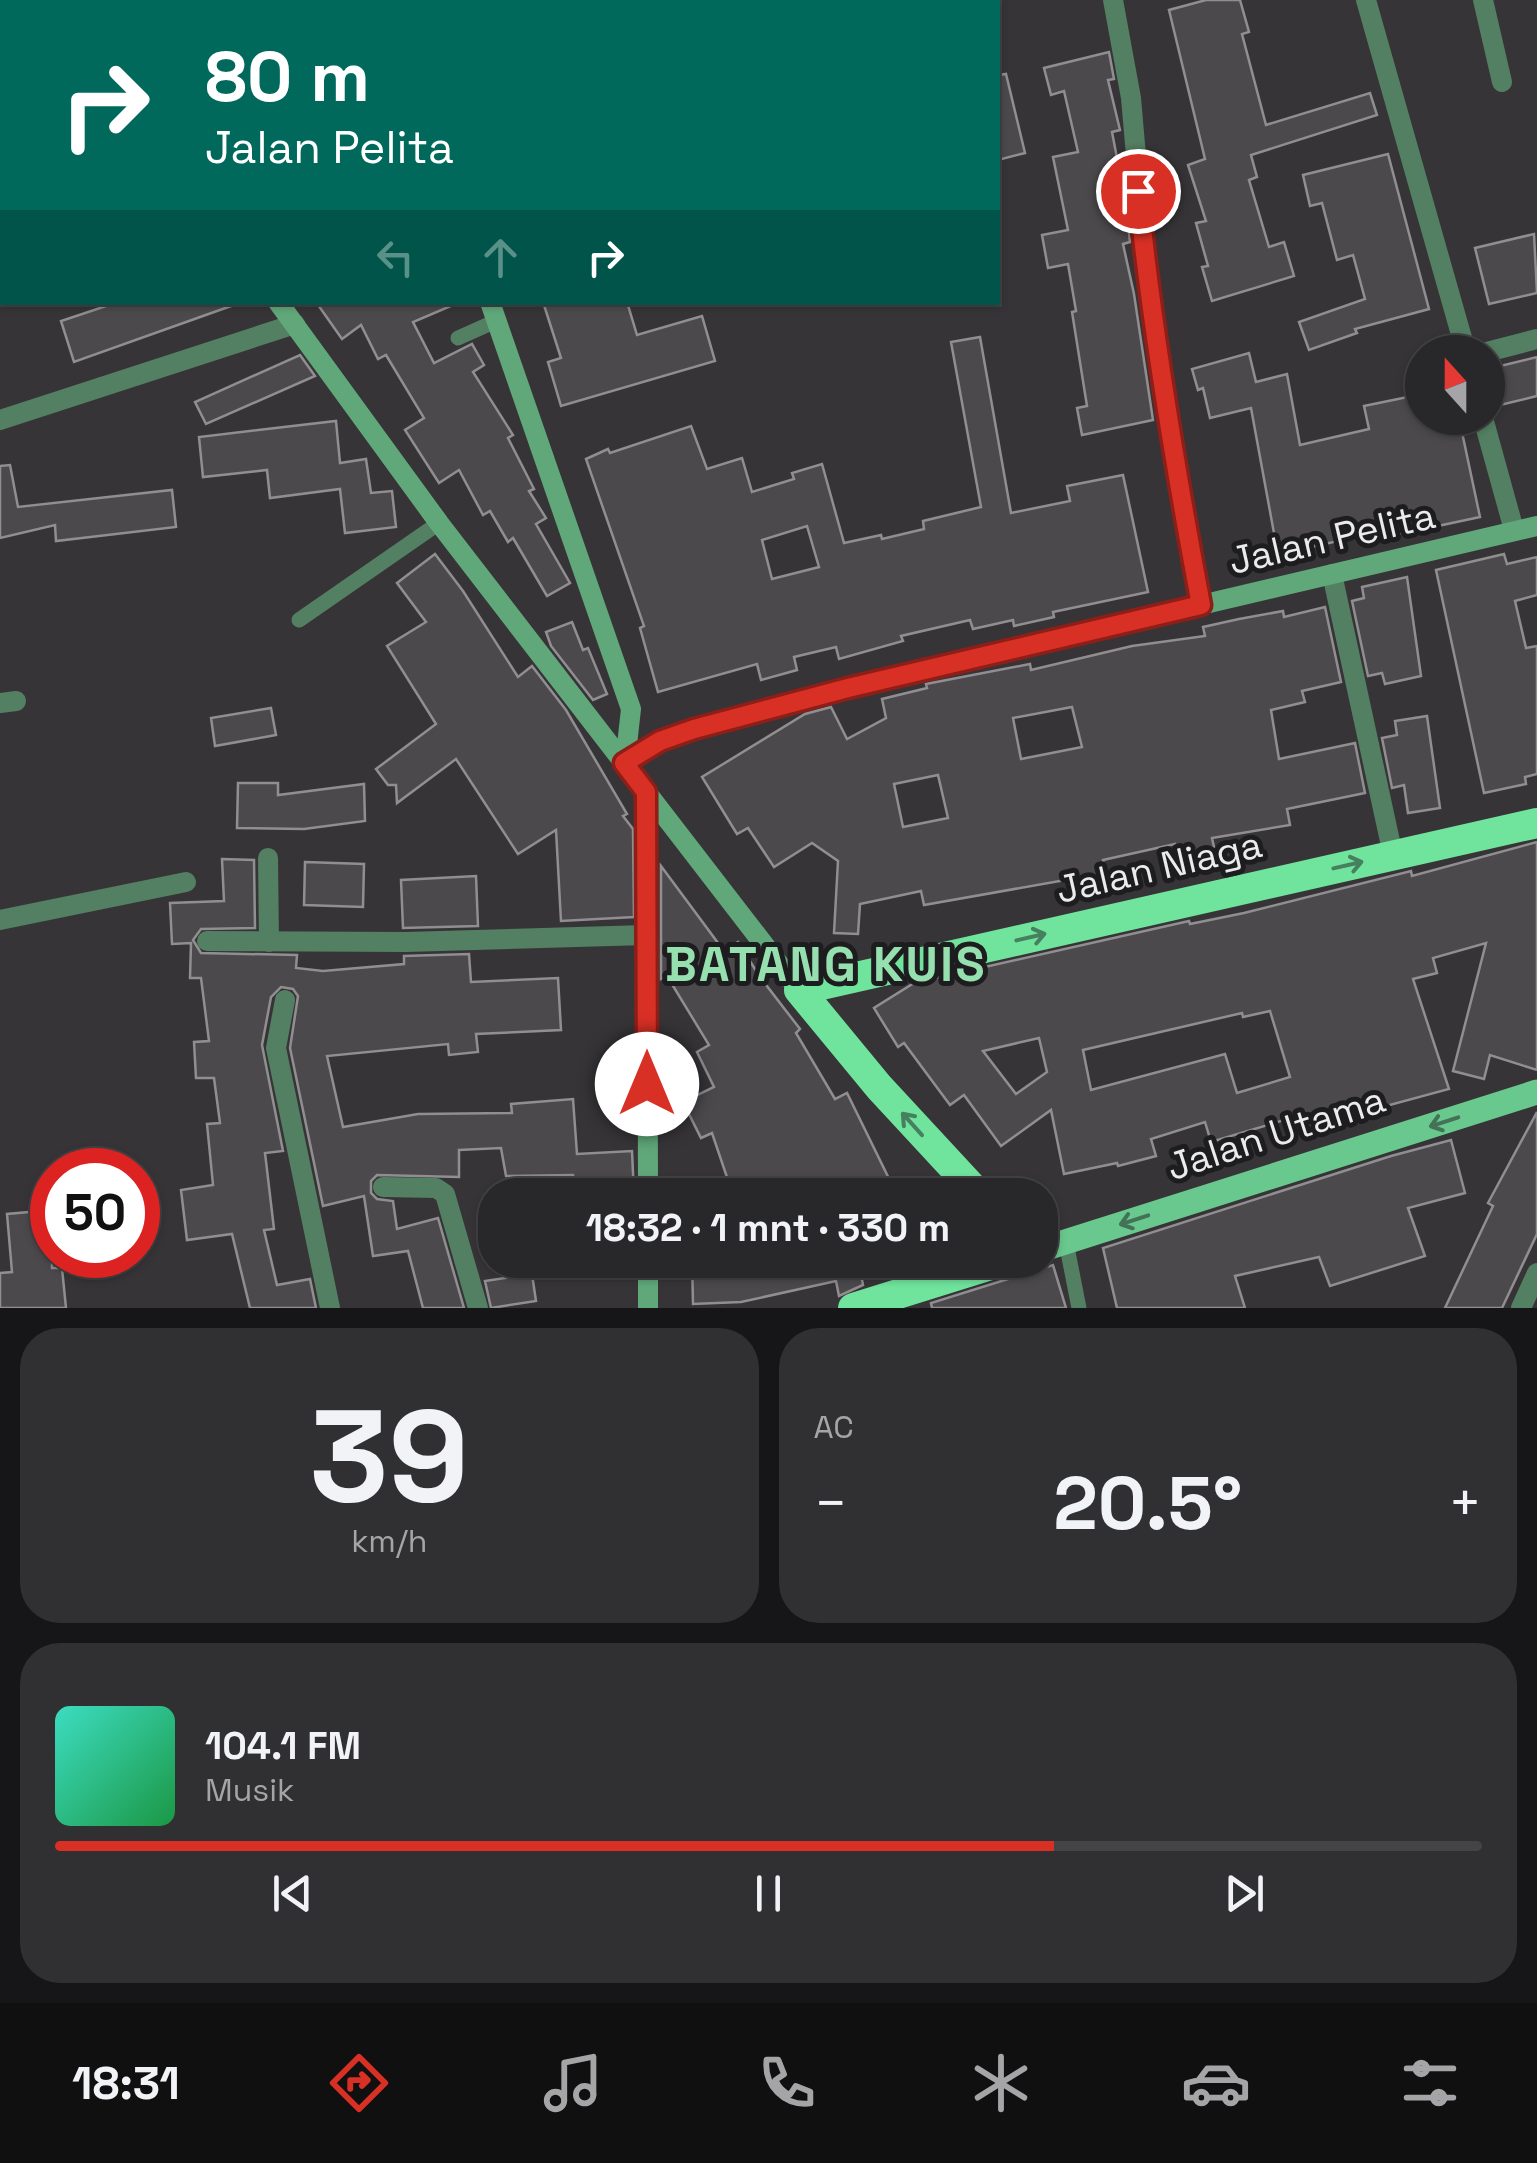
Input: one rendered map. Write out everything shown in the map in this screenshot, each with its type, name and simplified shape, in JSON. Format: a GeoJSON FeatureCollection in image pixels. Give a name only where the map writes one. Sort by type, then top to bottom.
{"type":"FeatureCollection","features":[{"type":"Feature","properties":{"kind":"highway","name":"Jalan Niaga"},"geometry":{"type":"LineString","coordinates":[[799,990],[1537,823]]}},
{"type":"Feature","properties":{"kind":"highway"},"geometry":{"type":"LineString","coordinates":[[799,990],[878,1086],[963,1178]]}},
{"type":"Feature","properties":{"kind":"highway"},"geometry":{"type":"LineString","coordinates":[[853,1308],[949,1278]]}},
{"type":"Feature","properties":{"kind":"main road","name":"Jalan Utama"},"geometry":{"type":"LineString","coordinates":[[1058,1244],[1537,1092]]}},
{"type":"Feature","properties":{"kind":"street"},"geometry":{"type":"LineString","coordinates":[[1114,0],[1131,98],[1148,294],[1201,605]]}},
{"type":"Feature","properties":{"kind":"street"},"geometry":{"type":"LineString","coordinates":[[1366,0],[1461,335]]}},
{"type":"Feature","properties":{"kind":"street"},"geometry":{"type":"LineString","coordinates":[[1483,0],[1502,82]]}},
{"type":"Feature","properties":{"kind":"street"},"geometry":{"type":"LineString","coordinates":[[280,305],[439,523],[799,990]]}},
{"type":"Feature","properties":{"kind":"street"},"geometry":{"type":"LineString","coordinates":[[493,312],[631,709],[624,763]]}},
{"type":"Feature","properties":{"kind":"street"},"geometry":{"type":"LineString","coordinates":[[0,420],[295,324]]}},
{"type":"Feature","properties":{"kind":"street"},"geometry":{"type":"LineString","coordinates":[[1505,347],[1537,338]]}},
{"type":"Feature","properties":{"kind":"street"},"geometry":{"type":"LineString","coordinates":[[1488,435],[1514,530]]}},
{"type":"Feature","properties":{"kind":"street","name":"Jalan Pelita"},"geometry":{"type":"LineString","coordinates":[[624,763],[660,741],[694,729],[848,688],[1537,526]]}},
{"type":"Feature","properties":{"kind":"street"},"geometry":{"type":"LineString","coordinates":[[1332,574],[1393,854]]}},
{"type":"Feature","properties":{"kind":"street"},"geometry":{"type":"LineString","coordinates":[[646,792],[648,1178]]}},
{"type":"Feature","properties":{"kind":"street"},"geometry":{"type":"LineString","coordinates":[[268,858],[269,942]]}},
{"type":"Feature","properties":{"kind":"street"},"geometry":{"type":"LineString","coordinates":[[0,920],[186,882]]}},
{"type":"Feature","properties":{"kind":"street"},"geometry":{"type":"LineString","coordinates":[[207,941],[646,935]]}},
{"type":"Feature","properties":{"kind":"street"},"geometry":{"type":"LineString","coordinates":[[286,1000],[276,1048],[330,1308]]}},
{"type":"Feature","properties":{"kind":"street"},"geometry":{"type":"LineString","coordinates":[[383,1188],[436,1188],[446,1194],[478,1308]]}},
{"type":"Feature","properties":{"kind":"street"},"geometry":{"type":"LineString","coordinates":[[1521,1308],[1537,1273]]}},
{"type":"Feature","properties":{"kind":"street"},"geometry":{"type":"LineString","coordinates":[[648,1278],[648,1308]]}},
{"type":"Feature","properties":{"kind":"lane"},"geometry":{"type":"LineString","coordinates":[[458,338],[493,312]]}},
{"type":"Feature","properties":{"kind":"lane"},"geometry":{"type":"LineString","coordinates":[[299,620],[439,523]]}},
{"type":"Feature","properties":{"kind":"lane"},"geometry":{"type":"LineString","coordinates":[[1066,1242],[1079,1308]]}},
{"type":"Feature","properties":{"kind":"building"},"geometry":{"type":"Polygon","coordinates":[[[1206,0],[1240,0],[1249,32],[1242,34],[1266,125],[1370,93],[1377,115],[1251,155],[1257,177],[1249,180],[1269,247],[1284,242],[1294,276],[1212,301],[1202,267],[1208,266],[1196,223],[1206,221],[1188,165],[1205,159],[1169,10],[1206,0]]]}},
{"type":"Feature","properties":{"kind":"building"},"geometry":{"type":"Polygon","coordinates":[[[1109,52],[1114,79],[1108,80],[1120,130],[1112,132],[1130,242],[1123,244],[1153,420],[1082,435],[1077,408],[1087,406],[1068,264],[1048,268],[1042,235],[1068,230],[1053,157],[1078,152],[1064,91],[1051,95],[1044,68],[1109,52]]]}},
{"type":"Feature","properties":{"kind":"building"},"geometry":{"type":"Polygon","coordinates":[[[1006,74],[1025,153],[1000,159],[1000,75],[1006,74]]]}},
{"type":"Feature","properties":{"kind":"building"},"geometry":{"type":"Polygon","coordinates":[[[1388,154],[1429,309],[1355,329],[1357,333],[1309,350],[1299,322],[1365,299],[1353,255],[1337,260],[1322,203],[1310,206],[1303,175],[1388,154]]]}},
{"type":"Feature","properties":{"kind":"building"},"geometry":{"type":"Polygon","coordinates":[[[1534,234],[1537,293],[1489,304],[1475,248],[1534,234]]]}},
{"type":"Feature","properties":{"kind":"building"},"geometry":{"type":"Polygon","coordinates":[[[109,305],[231,305],[74,362],[61,321],[109,305]]]}},
{"type":"Feature","properties":{"kind":"building"},"geometry":{"type":"Polygon","coordinates":[[[318,305],[453,305],[413,322],[434,363],[472,344],[484,365],[473,372],[513,435],[508,438],[534,489],[529,491],[546,518],[536,524],[570,583],[547,596],[513,538],[508,542],[490,511],[483,515],[459,470],[439,483],[405,430],[424,418],[386,355],[378,359],[361,325],[342,339],[318,305]]]}},
{"type":"Feature","properties":{"kind":"building"},"geometry":{"type":"Polygon","coordinates":[[[544,305],[628,305],[637,335],[702,316],[715,361],[561,406],[548,362],[561,358],[544,305]]]}},
{"type":"Feature","properties":{"kind":"building"},"geometry":{"type":"Polygon","coordinates":[[[980,337],[1011,513],[1070,501],[1067,486],[1123,475],[1148,592],[1053,612],[1054,617],[1014,626],[1013,620],[973,629],[970,620],[901,636],[903,641],[839,659],[836,647],[794,657],[797,670],[761,680],[757,664],[658,692],[640,628],[644,626],[586,459],[691,426],[707,469],[742,458],[752,492],[794,479],[792,473],[822,464],[844,543],[924,529],[923,521],[981,507],[951,342],[980,337]],[[807,526],[762,540],[772,579],[819,567],[807,526]]]}},
{"type":"Feature","properties":{"kind":"building"},"geometry":{"type":"Polygon","coordinates":[[[1249,353],[1256,382],[1287,374],[1300,445],[1369,429],[1364,406],[1405,398],[1405,435],[1463,435],[1480,517],[1391,536],[1389,529],[1278,555],[1251,408],[1210,418],[1203,388],[1198,390],[1192,369],[1249,353]]]}},
{"type":"Feature","properties":{"kind":"building"},"geometry":{"type":"Polygon","coordinates":[[[300,355],[315,376],[206,424],[195,402],[300,355]]]}},
{"type":"Feature","properties":{"kind":"building"},"geometry":{"type":"Polygon","coordinates":[[[1537,357],[1537,396],[1505,404],[1505,365],[1537,357]]]}},
{"type":"Feature","properties":{"kind":"building"},"geometry":{"type":"Polygon","coordinates":[[[336,421],[340,463],[366,459],[371,493],[392,491],[396,527],[345,533],[340,489],[270,498],[267,470],[203,477],[199,437],[336,421]]]}},
{"type":"Feature","properties":{"kind":"building"},"geometry":{"type":"Polygon","coordinates":[[[10,465],[18,507],[172,490],[176,527],[56,541],[55,525],[0,538],[0,466],[10,465]]]}},
{"type":"Feature","properties":{"kind":"building"},"geometry":{"type":"Polygon","coordinates":[[[435,554],[518,677],[532,666],[566,710],[627,814],[623,816],[633,829],[634,917],[561,921],[556,830],[518,854],[456,759],[397,803],[396,785],[388,785],[376,769],[436,724],[387,646],[426,622],[397,583],[435,554]]]}},
{"type":"Feature","properties":{"kind":"building"},"geometry":{"type":"Polygon","coordinates":[[[1504,554],[1507,564],[1537,557],[1537,595],[1515,601],[1526,648],[1537,646],[1537,774],[1525,777],[1526,784],[1484,793],[1436,570],[1504,554]]]}},
{"type":"Feature","properties":{"kind":"building"},"geometry":{"type":"Polygon","coordinates":[[[1407,577],[1421,676],[1385,684],[1382,673],[1368,676],[1352,601],[1364,598],[1362,587],[1407,577]]]}},
{"type":"Feature","properties":{"kind":"building"},"geometry":{"type":"Polygon","coordinates":[[[1325,607],[1341,682],[1302,691],[1305,702],[1271,710],[1279,759],[1355,743],[1365,793],[1287,809],[1290,825],[1212,838],[1214,847],[1177,855],[1175,844],[1103,860],[1105,873],[924,905],[921,891],[860,904],[858,934],[834,933],[838,861],[812,843],[774,867],[748,828],[737,834],[702,777],[805,714],[831,707],[847,739],[886,718],[882,699],[927,688],[926,684],[1030,664],[1031,670],[1132,646],[1205,636],[1203,627],[1239,619],[1283,611],[1284,617],[1325,607]],[[1072,707],[1013,718],[1021,759],[1082,747],[1072,707]],[[938,775],[894,784],[903,827],[948,818],[938,775]]]}},
{"type":"Feature","properties":{"kind":"building"},"geometry":{"type":"Polygon","coordinates":[[[572,622],[583,650],[588,648],[607,694],[593,700],[551,646],[546,632],[572,622]]]}},
{"type":"Feature","properties":{"kind":"building"},"geometry":{"type":"Polygon","coordinates":[[[271,708],[276,735],[215,746],[211,718],[271,708]]]}},
{"type":"Feature","properties":{"kind":"building"},"geometry":{"type":"Polygon","coordinates":[[[1427,716],[1440,808],[1408,813],[1404,785],[1392,788],[1382,738],[1397,735],[1395,721],[1427,716]]]}},
{"type":"Feature","properties":{"kind":"building"},"geometry":{"type":"Polygon","coordinates":[[[238,783],[278,783],[278,795],[364,784],[365,821],[304,829],[237,828],[238,783]]]}},
{"type":"Feature","properties":{"kind":"building"},"geometry":{"type":"Polygon","coordinates":[[[1537,842],[1537,1070],[1490,1055],[1484,1079],[1453,1071],[1486,943],[1433,958],[1437,973],[1413,979],[1449,1089],[1305,1128],[1301,1115],[1211,1142],[1205,1122],[1151,1139],[1156,1156],[1064,1174],[1051,1110],[1001,1146],[964,1095],[950,1105],[904,1043],[898,1047],[874,1008],[914,983],[1189,921],[1190,924],[1244,913],[1411,871],[1412,876],[1537,842]],[[1270,1011],[1243,1017],[1242,1013],[1083,1050],[1091,1090],[1225,1054],[1237,1093],[1290,1077],[1270,1011]],[[1039,1038],[983,1051],[1016,1094],[1047,1072],[1039,1038]]]}},
{"type":"Feature","properties":{"kind":"building"},"geometry":{"type":"Polygon","coordinates":[[[222,859],[254,860],[255,928],[201,929],[193,940],[201,953],[297,955],[296,968],[323,971],[404,964],[404,956],[469,954],[471,982],[558,978],[561,1030],[476,1034],[478,1052],[449,1055],[448,1044],[327,1056],[343,1127],[418,1114],[512,1113],[511,1104],[573,1099],[577,1154],[632,1151],[633,1178],[506,1176],[501,1148],[459,1150],[459,1177],[377,1175],[371,1181],[371,1193],[377,1199],[393,1201],[397,1229],[438,1218],[464,1308],[423,1308],[408,1251],[373,1256],[364,1196],[323,1206],[290,1048],[298,996],[293,989],[281,987],[271,997],[262,1045],[283,1151],[265,1153],[274,1229],[264,1230],[277,1285],[310,1279],[316,1308],[250,1308],[232,1234],[187,1240],[181,1190],[213,1185],[207,1124],[220,1123],[214,1078],[196,1078],[194,1042],[209,1041],[201,978],[190,978],[191,943],[172,944],[170,903],[224,901],[222,859]]]}},
{"type":"Feature","properties":{"kind":"building"},"geometry":{"type":"Polygon","coordinates":[[[305,862],[364,864],[363,907],[304,905],[305,862]]]}},
{"type":"Feature","properties":{"kind":"building"},"geometry":{"type":"Polygon","coordinates":[[[661,866],[724,951],[738,942],[800,1029],[796,1033],[835,1099],[847,1093],[889,1178],[727,1178],[712,1133],[701,1138],[683,1102],[714,1087],[697,1052],[709,1045],[667,976],[661,979],[661,866]]]}},
{"type":"Feature","properties":{"kind":"building"},"geometry":{"type":"Polygon","coordinates":[[[476,876],[478,926],[403,928],[401,880],[476,876]]]}},
{"type":"Feature","properties":{"kind":"building"},"geometry":{"type":"Polygon","coordinates":[[[1537,1112],[1537,1234],[1502,1308],[1445,1308],[1493,1206],[1488,1203],[1537,1112]]]}},
{"type":"Feature","properties":{"kind":"building"},"geometry":{"type":"Polygon","coordinates":[[[1451,1140],[1465,1193],[1408,1208],[1425,1256],[1330,1286],[1319,1257],[1235,1276],[1245,1308],[1117,1308],[1103,1248],[1451,1140]]]}},
{"type":"Feature","properties":{"kind":"building"},"geometry":{"type":"Polygon","coordinates":[[[30,1212],[30,1278],[63,1278],[66,1308],[0,1308],[0,1273],[12,1272],[7,1214],[30,1212]]]}},
{"type":"Feature","properties":{"kind":"building"},"geometry":{"type":"Polygon","coordinates":[[[533,1278],[536,1301],[491,1308],[485,1281],[533,1278]]]}},
{"type":"Feature","properties":{"kind":"building"},"geometry":{"type":"Polygon","coordinates":[[[692,1278],[862,1278],[863,1285],[839,1296],[836,1281],[741,1302],[693,1304],[692,1278]]]}},
{"type":"Feature","properties":{"kind":"building"},"geometry":{"type":"Polygon","coordinates":[[[1011,1278],[1057,1278],[1066,1308],[932,1308],[931,1303],[1011,1278]]]}},
{"type":"Feature","properties":{"kind":"district","name":"BATANG KUIS"},"geometry":{"type":"Point","coordinates":[826,964]}},
{"type":"Feature","properties":{"kind":"route"},"geometry":{"type":"LineString","coordinates":[[647,1084],[646,792],[624,763],[660,741],[694,729],[848,688],[1201,605],[1169,433],[1148,294],[1138,191]]}}]}
